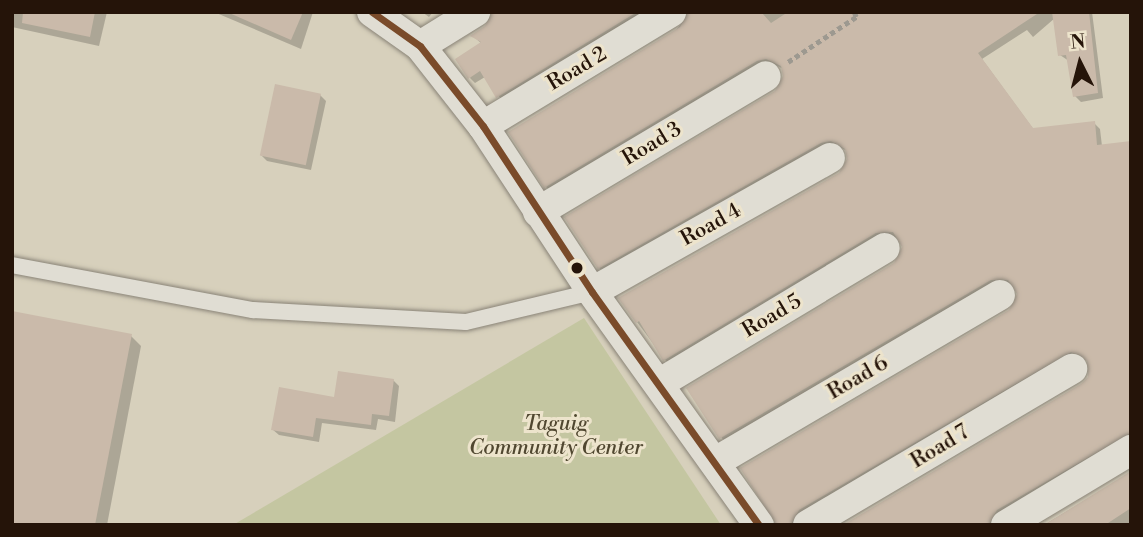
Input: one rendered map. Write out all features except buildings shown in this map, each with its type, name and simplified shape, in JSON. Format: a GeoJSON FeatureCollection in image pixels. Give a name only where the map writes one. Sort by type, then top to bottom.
{"type":"FeatureCollection","features":[{"type":"Feature","properties":{"kind":"street"},"geometry":{"type":"LineString","coordinates":[[372,12],[420,46],[483,126],[592,292],[717,461],[759,525]]}},
{"type":"Feature","properties":{"kind":"street"},"geometry":{"type":"LineString","coordinates":[[420,46],[475,12]]}},
{"type":"Feature","properties":{"kind":"street","name":"Road 2"},"geometry":{"type":"LineString","coordinates":[[483,126],[671,12]]}},
{"type":"Feature","properties":{"kind":"street","name":"Road 3"},"geometry":{"type":"LineString","coordinates":[[538,212],[766,76]]}},
{"type":"Feature","properties":{"kind":"street","name":"Road 4"},"geometry":{"type":"LineString","coordinates":[[592,292],[830,158]]}},
{"type":"Feature","properties":{"kind":"street","name":"Road 5"},"geometry":{"type":"LineString","coordinates":[[660,383],[885,248]]}},
{"type":"Feature","properties":{"kind":"street","name":"Road 6"},"geometry":{"type":"LineString","coordinates":[[717,461],[1000,295]]}},
{"type":"Feature","properties":{"kind":"street","name":"Road 7"},"geometry":{"type":"LineString","coordinates":[[808,525],[1072,369]]}},
{"type":"Feature","properties":{"kind":"street"},"geometry":{"type":"LineString","coordinates":[[1006,525],[1131,450]]}},
{"type":"Feature","properties":{"kind":"lane"},"geometry":{"type":"LineString","coordinates":[[12,265],[253,310],[466,322],[592,292]]}},
{"type":"Feature","properties":{"kind":"path"},"geometry":{"type":"LineString","coordinates":[[766,76],[856,17],[854,12]]}},
{"type":"Feature","properties":{"kind":"green space","name":"Taguig Community Center"},"geometry":{"type":"Polygon","coordinates":[[[584,318],[721,525],[233,525],[584,318]]]}},
{"type":"Feature","properties":{"kind":"transit line"},"geometry":{"type":"LineString","coordinates":[[372,12],[420,46],[483,126],[592,292],[759,525]]}}]}
